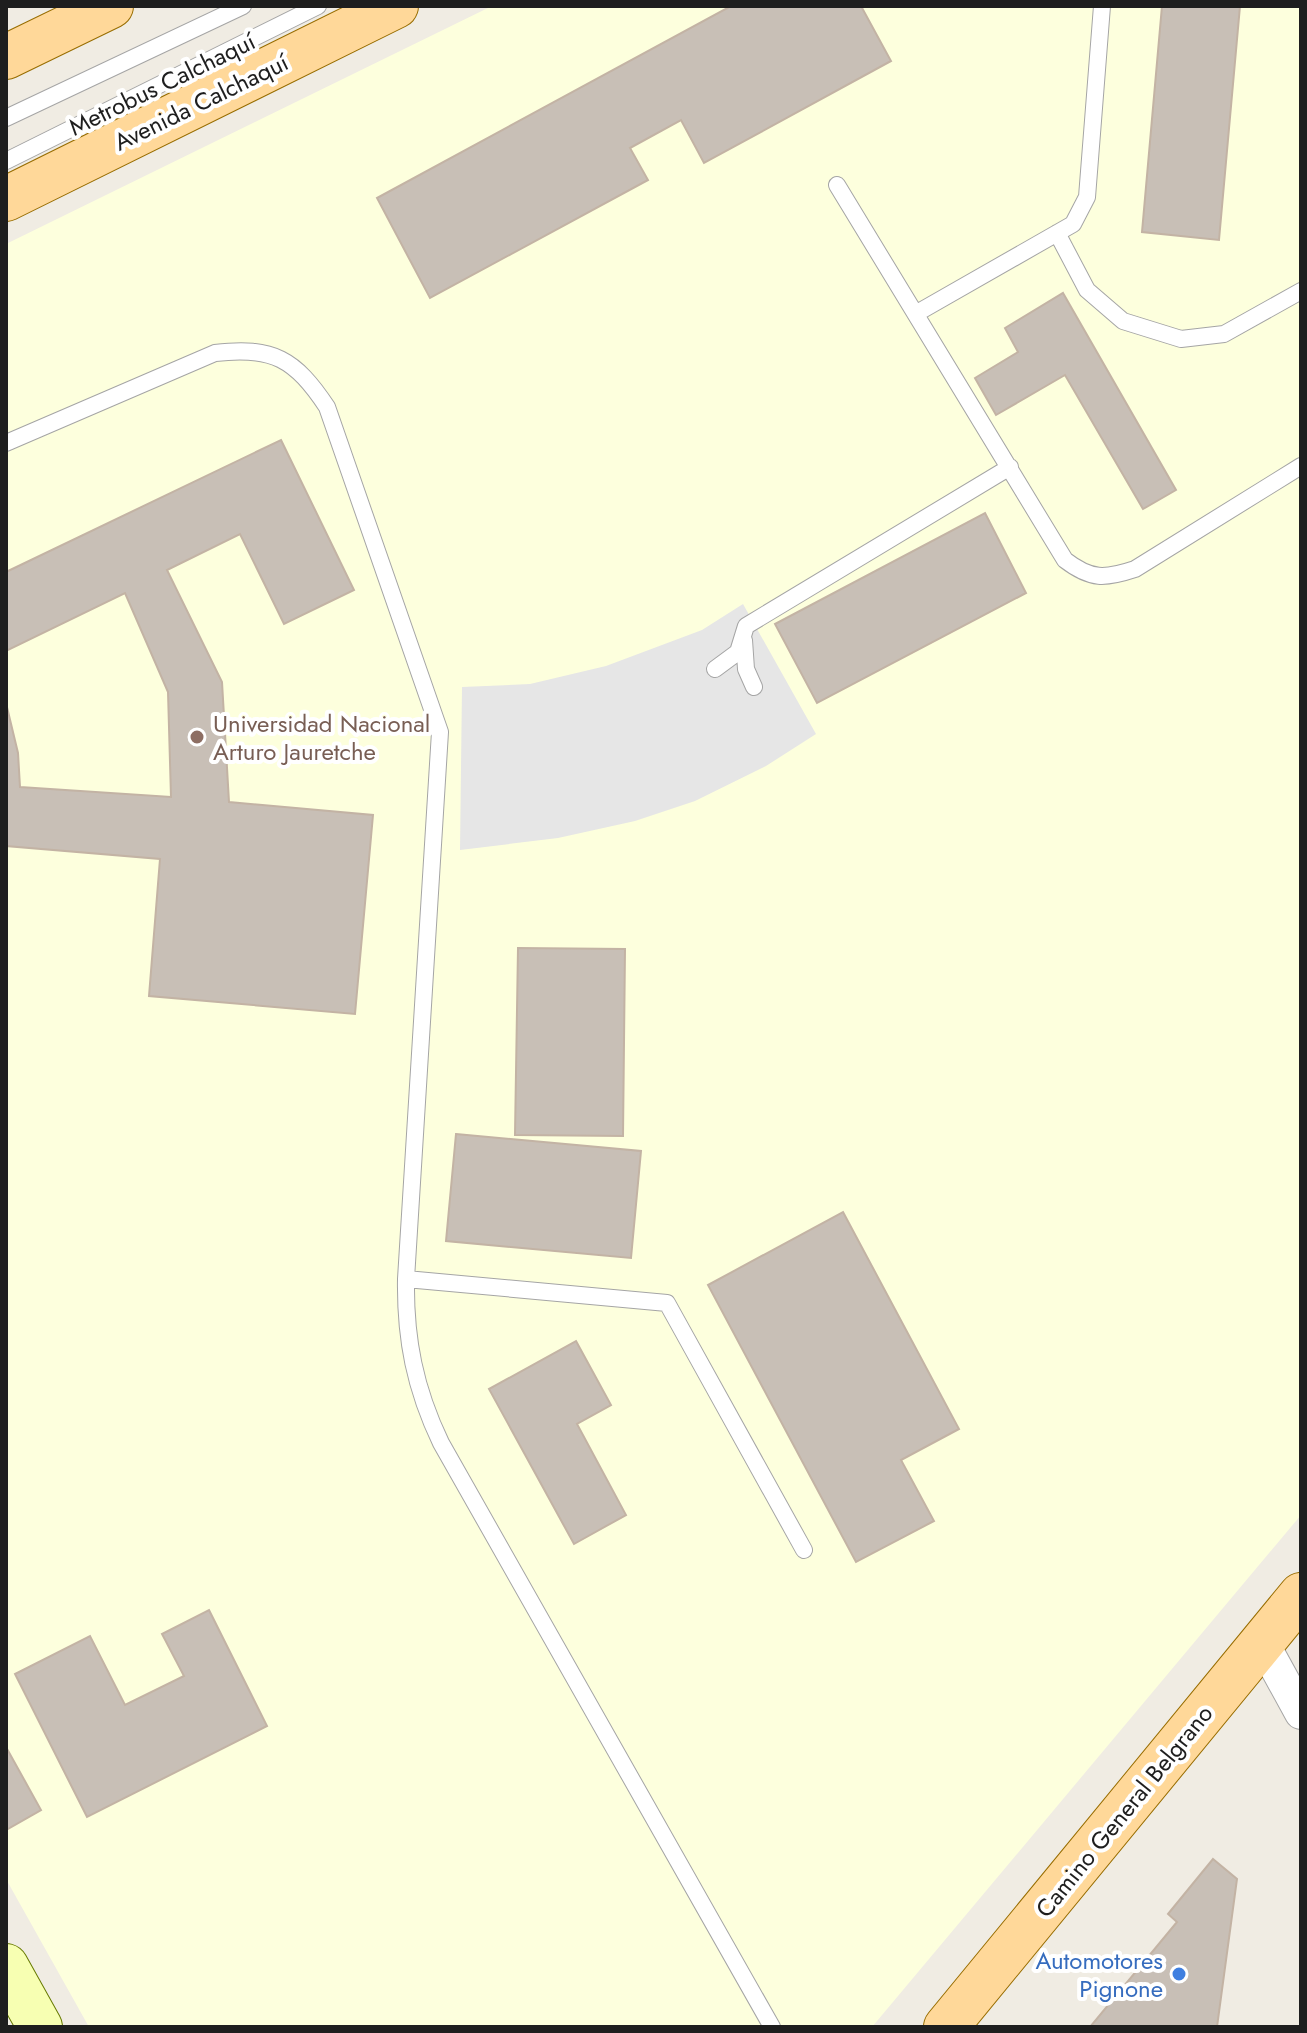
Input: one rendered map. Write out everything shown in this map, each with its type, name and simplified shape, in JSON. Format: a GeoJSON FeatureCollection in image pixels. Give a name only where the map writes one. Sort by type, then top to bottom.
{"type":"FeatureCollection","features":[{"type":"Feature","properties":{"kind":"main road"},"geometry":{"type":"LineString","coordinates":[[6,57],[111,6]]}},
{"type":"Feature","properties":{"kind":"main road","name":"Avenida Calchaquí"},"geometry":{"type":"LineString","coordinates":[[6,199],[396,6]]}},
{"type":"Feature","properties":{"kind":"main road","name":"Camino General Belgrano"},"geometry":{"type":"LineString","coordinates":[[946,2027],[1301,1595]]}},
{"type":"Feature","properties":{"kind":"main road"},"geometry":{"type":"LineString","coordinates":[[6,1966],[40,2027]]}},
{"type":"Feature","properties":{"kind":"street"},"geometry":{"type":"LineString","coordinates":[[1262,1642],[1301,1713]]}},
{"type":"Feature","properties":{"kind":"lane","name":"Metrobus Calchaquí"},"geometry":{"type":"LineString","coordinates":[[6,118],[243,6]]}},
{"type":"Feature","properties":{"kind":"lane","name":"Metrobus Calchaquí"},"geometry":{"type":"LineString","coordinates":[[6,161],[318,6]]}},
{"type":"Feature","properties":{"kind":"lane"},"geometry":{"type":"LineString","coordinates":[[917,313],[1073,224],[1087,197],[1102,6]]}},
{"type":"Feature","properties":{"kind":"lane"},"geometry":{"type":"LineString","coordinates":[[837,185],[1065,560],[1084,575],[1105,579],[1135,569],[1301,466]]}},
{"type":"Feature","properties":{"kind":"lane"},"geometry":{"type":"LineString","coordinates":[[1057,233],[1087,290],[1123,321],[1181,339],[1224,334],[1301,291]]}},
{"type":"Feature","properties":{"kind":"lane"},"geometry":{"type":"LineString","coordinates":[[6,443],[226,351],[249,349],[284,359],[307,378],[327,407],[440,732],[406,1279],[405,1324],[412,1370],[424,1408],[441,1443],[772,2027]]}},
{"type":"Feature","properties":{"kind":"lane"},"geometry":{"type":"LineString","coordinates":[[715,669],[738,652],[746,626],[1010,467]]}},
{"type":"Feature","properties":{"kind":"lane"},"geometry":{"type":"LineString","coordinates":[[746,626],[743,646],[754,687]]}},
{"type":"Feature","properties":{"kind":"lane"},"geometry":{"type":"LineString","coordinates":[[406,1279],[667,1303],[804,1550]]}},
{"type":"Feature","properties":{"kind":"shaded area","name":"Universidad Nacional Arturo Jauretche"},"geometry":{"type":"Polygon","coordinates":[[[492,6],[1301,6],[1301,1515],[872,2027],[89,2027],[6,1879],[6,244],[492,6]]]}},
{"type":"Feature","properties":{"kind":"shaded area"},"geometry":{"type":"Polygon","coordinates":[[[743,604],[816,734],[766,766],[695,801],[635,821],[558,838],[460,850],[462,687],[530,684],[606,666],[702,630],[743,604]]]}},
{"type":"Feature","properties":{"kind":"building"},"geometry":{"type":"Polygon","coordinates":[[[731,6],[861,6],[891,61],[704,163],[681,120],[630,148],[648,180],[430,298],[377,198],[731,6]]]}},
{"type":"Feature","properties":{"kind":"building"},"geometry":{"type":"Polygon","coordinates":[[[1162,6],[1240,6],[1219,240],[1142,232],[1162,6]]]}},
{"type":"Feature","properties":{"kind":"building"},"geometry":{"type":"Polygon","coordinates":[[[1063,293],[1176,490],[1143,509],[1065,375],[996,415],[975,378],[1018,352],[1005,328],[1063,293]]]}},
{"type":"Feature","properties":{"kind":"building","name":"Universidad Nacional Arturo Jauretche"},"geometry":{"type":"Polygon","coordinates":[[[281,440],[354,590],[284,624],[240,534],[167,570],[222,682],[229,802],[373,815],[355,1014],[149,996],[160,859],[6,846],[6,703],[18,753],[20,787],[171,797],[168,692],[125,593],[6,651],[6,572],[281,440]]]}},
{"type":"Feature","properties":{"kind":"building"},"geometry":{"type":"Polygon","coordinates":[[[985,513],[1026,593],[817,703],[775,624],[985,513]]]}},
{"type":"Feature","properties":{"kind":"building"},"geometry":{"type":"Polygon","coordinates":[[[518,948],[625,949],[623,1136],[515,1135],[518,948]]]}},
{"type":"Feature","properties":{"kind":"building"},"geometry":{"type":"Polygon","coordinates":[[[456,1134],[641,1151],[631,1258],[446,1241],[456,1134]]]}},
{"type":"Feature","properties":{"kind":"building"},"geometry":{"type":"Polygon","coordinates":[[[843,1212],[959,1429],[901,1460],[934,1521],[856,1562],[708,1285],[843,1212]]]}},
{"type":"Feature","properties":{"kind":"building"},"geometry":{"type":"Polygon","coordinates":[[[576,1341],[611,1405],[577,1424],[626,1515],[574,1544],[489,1389],[576,1341]]]}},
{"type":"Feature","properties":{"kind":"building"},"geometry":{"type":"Polygon","coordinates":[[[209,1610],[267,1726],[87,1817],[15,1674],[90,1636],[125,1705],[184,1676],[162,1634],[209,1610]]]}},
{"type":"Feature","properties":{"kind":"building"},"geometry":{"type":"Polygon","coordinates":[[[6,1747],[41,1810],[6,1830],[6,1747]]]}},
{"type":"Feature","properties":{"kind":"building","name":"Automotores Pignone"},"geometry":{"type":"Polygon","coordinates":[[[1213,1859],[1237,1879],[1217,2027],[1090,2027],[1177,1922],[1168,1914],[1213,1859]]]}},
{"type":"Feature","properties":{"kind":"place","name":"Universidad Nacional Arturo Jauretche"},"geometry":{"type":"Point","coordinates":[197,737]}},
{"type":"Feature","properties":{"kind":"place","name":"Automotores Pignone"},"geometry":{"type":"Point","coordinates":[1179,1974]}}]}
